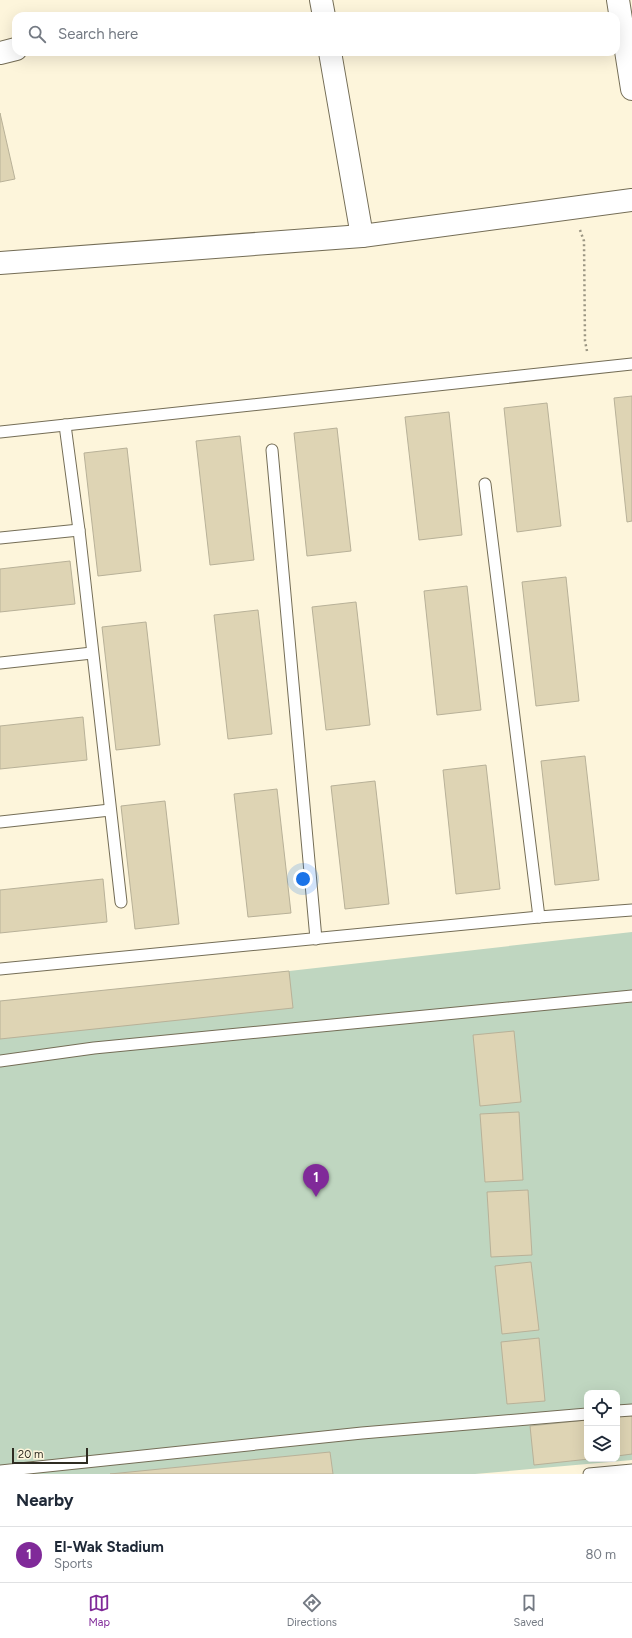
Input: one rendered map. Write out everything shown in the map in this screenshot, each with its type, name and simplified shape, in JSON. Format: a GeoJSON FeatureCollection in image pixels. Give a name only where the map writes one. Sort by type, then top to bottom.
{"type":"FeatureCollection","features":[{"type":"Feature","properties":{"kind":"street"},"geometry":{"type":"LineString","coordinates":[[321,0],[323,12]]}},
{"type":"Feature","properties":{"kind":"street"},"geometry":{"type":"LineString","coordinates":[[618,0],[620,12]]}},
{"type":"Feature","properties":{"kind":"street"},"geometry":{"type":"LineString","coordinates":[[620,13],[632,89]]}},
{"type":"Feature","properties":{"kind":"street"},"geometry":{"type":"LineString","coordinates":[[0,53],[12,50]]}},
{"type":"Feature","properties":{"kind":"street"},"geometry":{"type":"LineString","coordinates":[[331,56],[362,236]]}},
{"type":"Feature","properties":{"kind":"street"},"geometry":{"type":"LineString","coordinates":[[0,263],[362,236],[632,200]]}},
{"type":"Feature","properties":{"kind":"lane"},"geometry":{"type":"LineString","coordinates":[[0,432],[632,364]]}},
{"type":"Feature","properties":{"kind":"lane"},"geometry":{"type":"LineString","coordinates":[[65,425],[79,530],[121,902]]}},
{"type":"Feature","properties":{"kind":"lane"},"geometry":{"type":"LineString","coordinates":[[272,450],[316,939]]}},
{"type":"Feature","properties":{"kind":"lane"},"geometry":{"type":"LineString","coordinates":[[485,484],[539,917]]}},
{"type":"Feature","properties":{"kind":"lane"},"geometry":{"type":"LineString","coordinates":[[0,538],[79,530]]}},
{"type":"Feature","properties":{"kind":"lane"},"geometry":{"type":"LineString","coordinates":[[0,663],[92,653]]}},
{"type":"Feature","properties":{"kind":"lane"},"geometry":{"type":"LineString","coordinates":[[0,822],[110,810]]}},
{"type":"Feature","properties":{"kind":"lane"},"geometry":{"type":"LineString","coordinates":[[0,969],[539,917],[632,910]]}},
{"type":"Feature","properties":{"kind":"lane"},"geometry":{"type":"LineString","coordinates":[[0,1061],[94,1048],[632,996]]}},
{"type":"Feature","properties":{"kind":"lane"},"geometry":{"type":"LineString","coordinates":[[620,1411],[632,1410]]}},
{"type":"Feature","properties":{"kind":"lane"},"geometry":{"type":"LineString","coordinates":[[0,1471],[362,1433],[584,1414]]}},
{"type":"Feature","properties":{"kind":"lane"},"geometry":{"type":"LineString","coordinates":[[589,1474],[632,1470]]}},
{"type":"Feature","properties":{"kind":"path"},"geometry":{"type":"LineString","coordinates":[[573,207],[584,241],[585,341],[591,369]]}},
{"type":"Feature","properties":{"kind":"green space"},"geometry":{"type":"Polygon","coordinates":[[[632,932],[632,1460],[620,1461],[620,1390],[584,1390],[584,1462],[610,1462],[475,1474],[0,1474],[0,1001],[210,980],[632,932]]]}},
{"type":"Feature","properties":{"kind":"building"},"geometry":{"type":"Polygon","coordinates":[[[0,113],[15,179],[0,182],[0,113]]]}},
{"type":"Feature","properties":{"kind":"building"},"geometry":{"type":"Polygon","coordinates":[[[632,396],[632,521],[627,522],[614,398],[632,396]]]}},
{"type":"Feature","properties":{"kind":"building"},"geometry":{"type":"Polygon","coordinates":[[[547,403],[561,526],[517,532],[504,408],[547,403]]]}},
{"type":"Feature","properties":{"kind":"building"},"geometry":{"type":"Polygon","coordinates":[[[449,412],[462,535],[419,540],[405,417],[449,412]]]}},
{"type":"Feature","properties":{"kind":"building"},"geometry":{"type":"Polygon","coordinates":[[[337,428],[351,551],[307,556],[294,433],[337,428]]]}},
{"type":"Feature","properties":{"kind":"building"},"geometry":{"type":"Polygon","coordinates":[[[240,436],[254,560],[210,565],[196,441],[240,436]]]}},
{"type":"Feature","properties":{"kind":"building"},"geometry":{"type":"Polygon","coordinates":[[[127,448],[141,571],[98,576],[84,453],[127,448]]]}},
{"type":"Feature","properties":{"kind":"building"},"geometry":{"type":"Polygon","coordinates":[[[70,561],[75,604],[0,612],[0,569],[70,561]]]}},
{"type":"Feature","properties":{"kind":"building"},"geometry":{"type":"Polygon","coordinates":[[[566,577],[579,701],[536,706],[522,582],[566,577]]]}},
{"type":"Feature","properties":{"kind":"building"},"geometry":{"type":"Polygon","coordinates":[[[467,586],[481,710],[437,715],[424,591],[467,586]]]}},
{"type":"Feature","properties":{"kind":"building"},"geometry":{"type":"Polygon","coordinates":[[[356,602],[370,725],[326,730],[312,607],[356,602]]]}},
{"type":"Feature","properties":{"kind":"building"},"geometry":{"type":"Polygon","coordinates":[[[258,610],[272,734],[228,739],[214,615],[258,610]]]}},
{"type":"Feature","properties":{"kind":"building"},"geometry":{"type":"Polygon","coordinates":[[[146,622],[160,745],[116,750],[102,627],[146,622]]]}},
{"type":"Feature","properties":{"kind":"building"},"geometry":{"type":"Polygon","coordinates":[[[83,717],[87,760],[0,769],[0,726],[83,717]]]}},
{"type":"Feature","properties":{"kind":"building"},"geometry":{"type":"Polygon","coordinates":[[[585,756],[599,880],[555,885],[541,761],[585,756]]]}},
{"type":"Feature","properties":{"kind":"building"},"geometry":{"type":"Polygon","coordinates":[[[486,765],[500,889],[456,894],[443,770],[486,765]]]}},
{"type":"Feature","properties":{"kind":"building"},"geometry":{"type":"Polygon","coordinates":[[[375,781],[389,904],[345,909],[331,786],[375,781]]]}},
{"type":"Feature","properties":{"kind":"building"},"geometry":{"type":"Polygon","coordinates":[[[277,789],[291,913],[248,917],[234,794],[277,789]]]}},
{"type":"Feature","properties":{"kind":"building"},"geometry":{"type":"Polygon","coordinates":[[[165,801],[179,924],[135,929],[121,806],[165,801]]]}},
{"type":"Feature","properties":{"kind":"building"},"geometry":{"type":"Polygon","coordinates":[[[103,879],[107,922],[0,933],[0,890],[103,879]]]}},
{"type":"Feature","properties":{"kind":"building"},"geometry":{"type":"Polygon","coordinates":[[[289,971],[293,1008],[0,1039],[0,1001],[289,971]]]}},
{"type":"Feature","properties":{"kind":"building"},"geometry":{"type":"Polygon","coordinates":[[[514,1031],[521,1102],[480,1106],[473,1035],[514,1031]]]}},
{"type":"Feature","properties":{"kind":"building"},"geometry":{"type":"Polygon","coordinates":[[[519,1112],[523,1180],[485,1182],[480,1114],[519,1112]]]}},
{"type":"Feature","properties":{"kind":"building"},"geometry":{"type":"Polygon","coordinates":[[[528,1190],[532,1255],[491,1257],[487,1192],[528,1190]]]}},
{"type":"Feature","properties":{"kind":"building"},"geometry":{"type":"Polygon","coordinates":[[[531,1262],[539,1330],[502,1334],[495,1266],[531,1262]]]}},
{"type":"Feature","properties":{"kind":"building"},"geometry":{"type":"Polygon","coordinates":[[[539,1338],[545,1401],[507,1404],[501,1342],[539,1338]]]}},
{"type":"Feature","properties":{"kind":"building"},"geometry":{"type":"Polygon","coordinates":[[[632,1415],[632,1454],[620,1456],[620,1417],[632,1415]]]}},
{"type":"Feature","properties":{"kind":"building"},"geometry":{"type":"Polygon","coordinates":[[[584,1420],[584,1460],[534,1465],[530,1426],[584,1420]]]}},
{"type":"Feature","properties":{"kind":"building"},"geometry":{"type":"Polygon","coordinates":[[[330,1452],[333,1474],[110,1474],[330,1452]]]}},
{"type":"Feature","properties":{"kind":"place","name":"El-Wak Stadium"},"geometry":{"type":"Point","coordinates":[316,1197]}}]}
